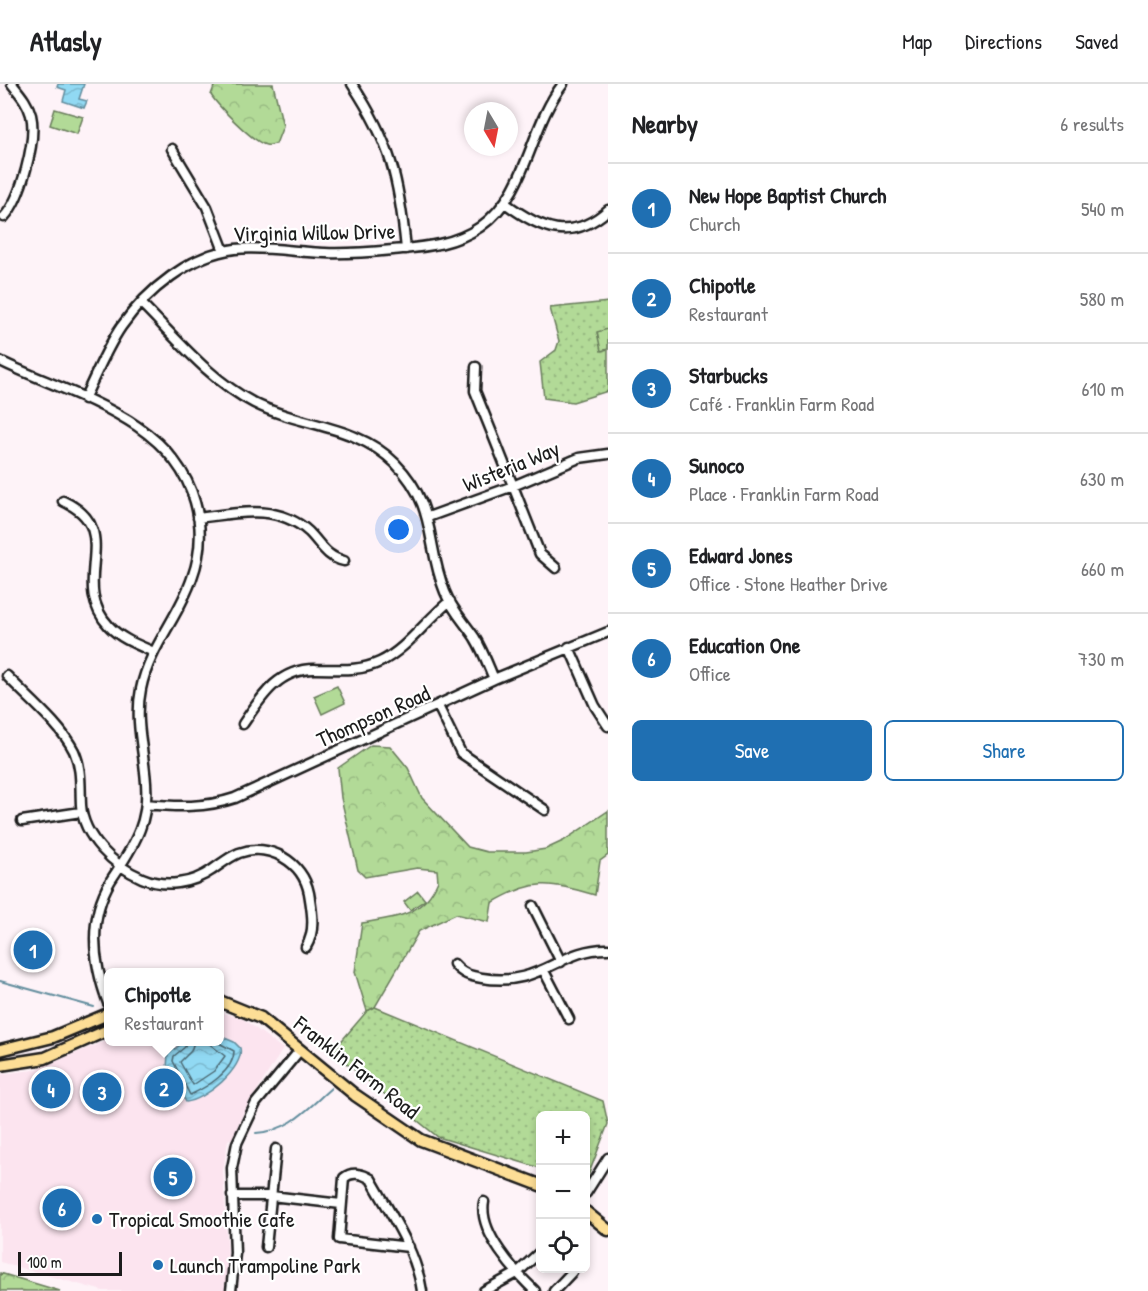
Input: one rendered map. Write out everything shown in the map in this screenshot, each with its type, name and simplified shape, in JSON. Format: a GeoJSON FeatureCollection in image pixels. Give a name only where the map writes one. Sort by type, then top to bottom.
{"type":"FeatureCollection","features":[{"type":"Feature","properties":{"kind":"main road","name":"Franklin Farm Road"},"geometry":{"type":"LineString","coordinates":[[224,1003],[261,1018],[381,1115],[421,1140],[536,1183]]}},
{"type":"Feature","properties":{"kind":"main road"},"geometry":{"type":"LineString","coordinates":[[0,1050],[52,1037],[104,1016]]}},
{"type":"Feature","properties":{"kind":"main road"},"geometry":{"type":"LineString","coordinates":[[0,1065],[45,1058],[104,1032]]}},
{"type":"Feature","properties":{"kind":"main road"},"geometry":{"type":"LineString","coordinates":[[590,1216],[608,1230]]}},
{"type":"Feature","properties":{"kind":"street"},"geometry":{"type":"LineString","coordinates":[[4,218],[18,196],[33,133],[28,105],[12,84]]}},
{"type":"Feature","properties":{"kind":"street"},"geometry":{"type":"LineString","coordinates":[[351,84],[376,123],[393,164],[401,196],[406,249]]}},
{"type":"Feature","properties":{"kind":"street","name":"Virginia Willow Drive"},"geometry":{"type":"LineString","coordinates":[[84,399],[114,338],[142,304],[194,261],[224,251],[261,249],[339,254],[433,246],[461,238],[485,223],[505,203],[521,176],[545,112],[563,84]]}},
{"type":"Feature","properties":{"kind":"street"},"geometry":{"type":"LineString","coordinates":[[172,149],[207,207],[224,251]]}},
{"type":"Feature","properties":{"kind":"street"},"geometry":{"type":"LineString","coordinates":[[505,203],[530,221],[560,230],[585,225],[608,210]]}},
{"type":"Feature","properties":{"kind":"street"},"geometry":{"type":"LineString","coordinates":[[142,304],[213,375],[237,393],[282,415],[355,435],[393,461],[411,483],[428,517],[439,574],[450,602],[476,641],[494,679]]}},
{"type":"Feature","properties":{"kind":"street"},"geometry":{"type":"LineString","coordinates":[[0,361],[137,425],[159,442],[184,474],[198,518],[199,550],[192,579],[153,652],[144,680],[139,707],[140,738],[147,771],[146,804],[140,829],[106,889],[95,933],[97,965],[104,989]]}},
{"type":"Feature","properties":{"kind":"street"},"geometry":{"type":"LineString","coordinates":[[476,367],[476,391],[540,554],[556,568]]}},
{"type":"Feature","properties":{"kind":"street","name":"Wisteria Way"},"geometry":{"type":"LineString","coordinates":[[428,517],[513,486],[579,458],[608,454]]}},
{"type":"Feature","properties":{"kind":"street"},"geometry":{"type":"LineString","coordinates":[[63,501],[85,516],[94,533],[91,590],[103,618],[118,634],[153,652]]}},
{"type":"Feature","properties":{"kind":"street"},"geometry":{"type":"LineString","coordinates":[[198,518],[248,511],[282,516],[303,527],[330,555],[344,561]]}},
{"type":"Feature","properties":{"kind":"street"},"geometry":{"type":"LineString","coordinates":[[243,724],[263,694],[280,679],[303,670],[347,671],[381,661],[401,648],[423,624],[450,602]]}},
{"type":"Feature","properties":{"kind":"street","name":"Thompson Road"},"geometry":{"type":"LineString","coordinates":[[146,804],[193,807],[227,800],[494,679],[608,632]]}},
{"type":"Feature","properties":{"kind":"street"},"geometry":{"type":"LineString","coordinates":[[569,647],[595,706],[608,726]]}},
{"type":"Feature","properties":{"kind":"street"},"geometry":{"type":"LineString","coordinates":[[7,676],[63,735],[74,751],[80,771],[81,812],[94,842],[122,864],[149,880],[179,883],[203,876],[239,853],[258,850],[279,855],[295,867],[309,892],[313,926],[306,947]]}},
{"type":"Feature","properties":{"kind":"street"},"geometry":{"type":"LineString","coordinates":[[438,706],[461,753],[545,810]]}},
{"type":"Feature","properties":{"kind":"street"},"geometry":{"type":"LineString","coordinates":[[22,821],[81,812]]}},
{"type":"Feature","properties":{"kind":"street"},"geometry":{"type":"LineString","coordinates":[[532,906],[561,962]]}},
{"type":"Feature","properties":{"kind":"street"},"geometry":{"type":"LineString","coordinates":[[454,964],[470,976],[496,980],[522,979],[586,951],[608,949]]}},
{"type":"Feature","properties":{"kind":"street"},"geometry":{"type":"LineString","coordinates":[[544,971],[569,1019]]}},
{"type":"Feature","properties":{"kind":"street"},"geometry":{"type":"LineString","coordinates":[[231,1291],[235,1253],[233,1158],[242,1129],[256,1103],[300,1050]]}},
{"type":"Feature","properties":{"kind":"street"},"geometry":{"type":"LineString","coordinates":[[266,1247],[276,1149]]}},
{"type":"Feature","properties":{"kind":"street"},"geometry":{"type":"LineString","coordinates":[[590,1185],[608,1158]]}},
{"type":"Feature","properties":{"kind":"street"},"geometry":{"type":"LineString","coordinates":[[409,1247],[339,1239],[344,1178],[352,1174],[371,1179],[409,1247],[418,1266],[422,1291]]}},
{"type":"Feature","properties":{"kind":"street"},"geometry":{"type":"LineString","coordinates":[[232,1196],[271,1196],[341,1204]]}},
{"type":"Feature","properties":{"kind":"street"},"geometry":{"type":"LineString","coordinates":[[484,1202],[483,1209],[487,1227],[517,1273],[535,1291]]}},
{"type":"Feature","properties":{"kind":"street"},"geometry":{"type":"LineString","coordinates":[[484,1291],[517,1273],[536,1256]]}},
{"type":"Feature","properties":{"kind":"street"},"geometry":{"type":"LineString","coordinates":[[554,1291],[571,1273]]}},
{"type":"Feature","properties":{"kind":"shaded area"},"geometry":{"type":"Polygon","coordinates":[[[224,1013],[243,1019],[283,1049],[244,1111],[233,1138],[228,1140],[223,1171],[228,1259],[225,1291],[103,1291],[0,1262],[0,1074],[34,1070],[104,1042],[104,1046],[224,1046],[224,1013]]]}},
{"type":"Feature","properties":{"kind":"green space"},"geometry":{"type":"Polygon","coordinates":[[[215,84],[273,84],[283,126],[276,144],[260,143],[237,123],[211,95],[215,84]]]}},
{"type":"Feature","properties":{"kind":"green space"},"geometry":{"type":"Polygon","coordinates":[[[55,109],[83,117],[77,134],[50,125],[55,109]]]}},
{"type":"Feature","properties":{"kind":"green space"},"geometry":{"type":"Polygon","coordinates":[[[608,302],[608,391],[573,402],[544,398],[540,362],[556,350],[559,341],[550,308],[608,302]]]}},
{"type":"Feature","properties":{"kind":"green space"},"geometry":{"type":"Polygon","coordinates":[[[608,329],[608,349],[601,351],[597,332],[608,329]]]}},
{"type":"Feature","properties":{"kind":"green space"},"geometry":{"type":"Polygon","coordinates":[[[337,686],[345,703],[322,714],[314,696],[337,686]]]}},
{"type":"Feature","properties":{"kind":"green space"},"geometry":{"type":"Polygon","coordinates":[[[371,745],[390,746],[408,768],[422,798],[468,847],[487,852],[526,852],[546,849],[563,841],[608,811],[608,855],[600,861],[595,895],[553,885],[531,886],[519,889],[492,903],[489,922],[456,914],[419,931],[375,1007],[367,1011],[355,972],[362,923],[387,919],[417,908],[432,893],[438,881],[437,870],[417,868],[365,877],[358,870],[341,798],[338,768],[371,745]]]}},
{"type":"Feature","properties":{"kind":"green space"},"geometry":{"type":"Polygon","coordinates":[[[418,891],[425,900],[410,910],[404,902],[418,891]]]}},
{"type":"Feature","properties":{"kind":"green space"},"geometry":{"type":"Polygon","coordinates":[[[375,1007],[603,1101],[608,1124],[590,1171],[590,1111],[536,1111],[536,1167],[438,1137],[332,1052],[367,1011],[375,1007]]]}},
{"type":"Feature","properties":{"kind":"green space"},"geometry":{"type":"Polygon","coordinates":[[[0,1273],[60,1291],[0,1291],[0,1273]]]}},
{"type":"Feature","properties":{"kind":"water"},"geometry":{"type":"Polygon","coordinates":[[[58,84],[84,84],[79,99],[87,101],[84,108],[63,101],[66,90],[57,87],[58,84]]]}},
{"type":"Feature","properties":{"kind":"water"},"geometry":{"type":"Polygon","coordinates":[[[224,1038],[234,1042],[240,1048],[240,1056],[236,1065],[222,1082],[203,1096],[186,1102],[167,1068],[168,1054],[179,1046],[224,1046],[224,1038]]]}},
{"type":"Feature","properties":{"kind":"waterway"},"geometry":{"type":"LineString","coordinates":[[0,981],[94,1007]]}},
{"type":"Feature","properties":{"kind":"waterway"},"geometry":{"type":"LineString","coordinates":[[256,1133],[279,1128],[297,1118],[331,1088]]}},
{"type":"Feature","properties":{"kind":"place","name":"New Hope Baptist Church"},"geometry":{"type":"Point","coordinates":[33,950]}},
{"type":"Feature","properties":{"kind":"place","name":"Chipotle"},"geometry":{"type":"Point","coordinates":[164,1088]}},
{"type":"Feature","properties":{"kind":"place","name":"Sunoco"},"geometry":{"type":"Point","coordinates":[51,1089]}},
{"type":"Feature","properties":{"kind":"place","name":"Starbucks"},"geometry":{"type":"Point","coordinates":[102,1092]}},
{"type":"Feature","properties":{"kind":"place","name":"Edward Jones"},"geometry":{"type":"Point","coordinates":[173,1177]}},
{"type":"Feature","properties":{"kind":"place","name":"Education One"},"geometry":{"type":"Point","coordinates":[62,1208]}},
{"type":"Feature","properties":{"kind":"place","name":"Tropical Smoothie Cafe"},"geometry":{"type":"Point","coordinates":[97,1219]}},
{"type":"Feature","properties":{"kind":"place","name":"Launch Trampoline Park"},"geometry":{"type":"Point","coordinates":[158,1265]}}]}
